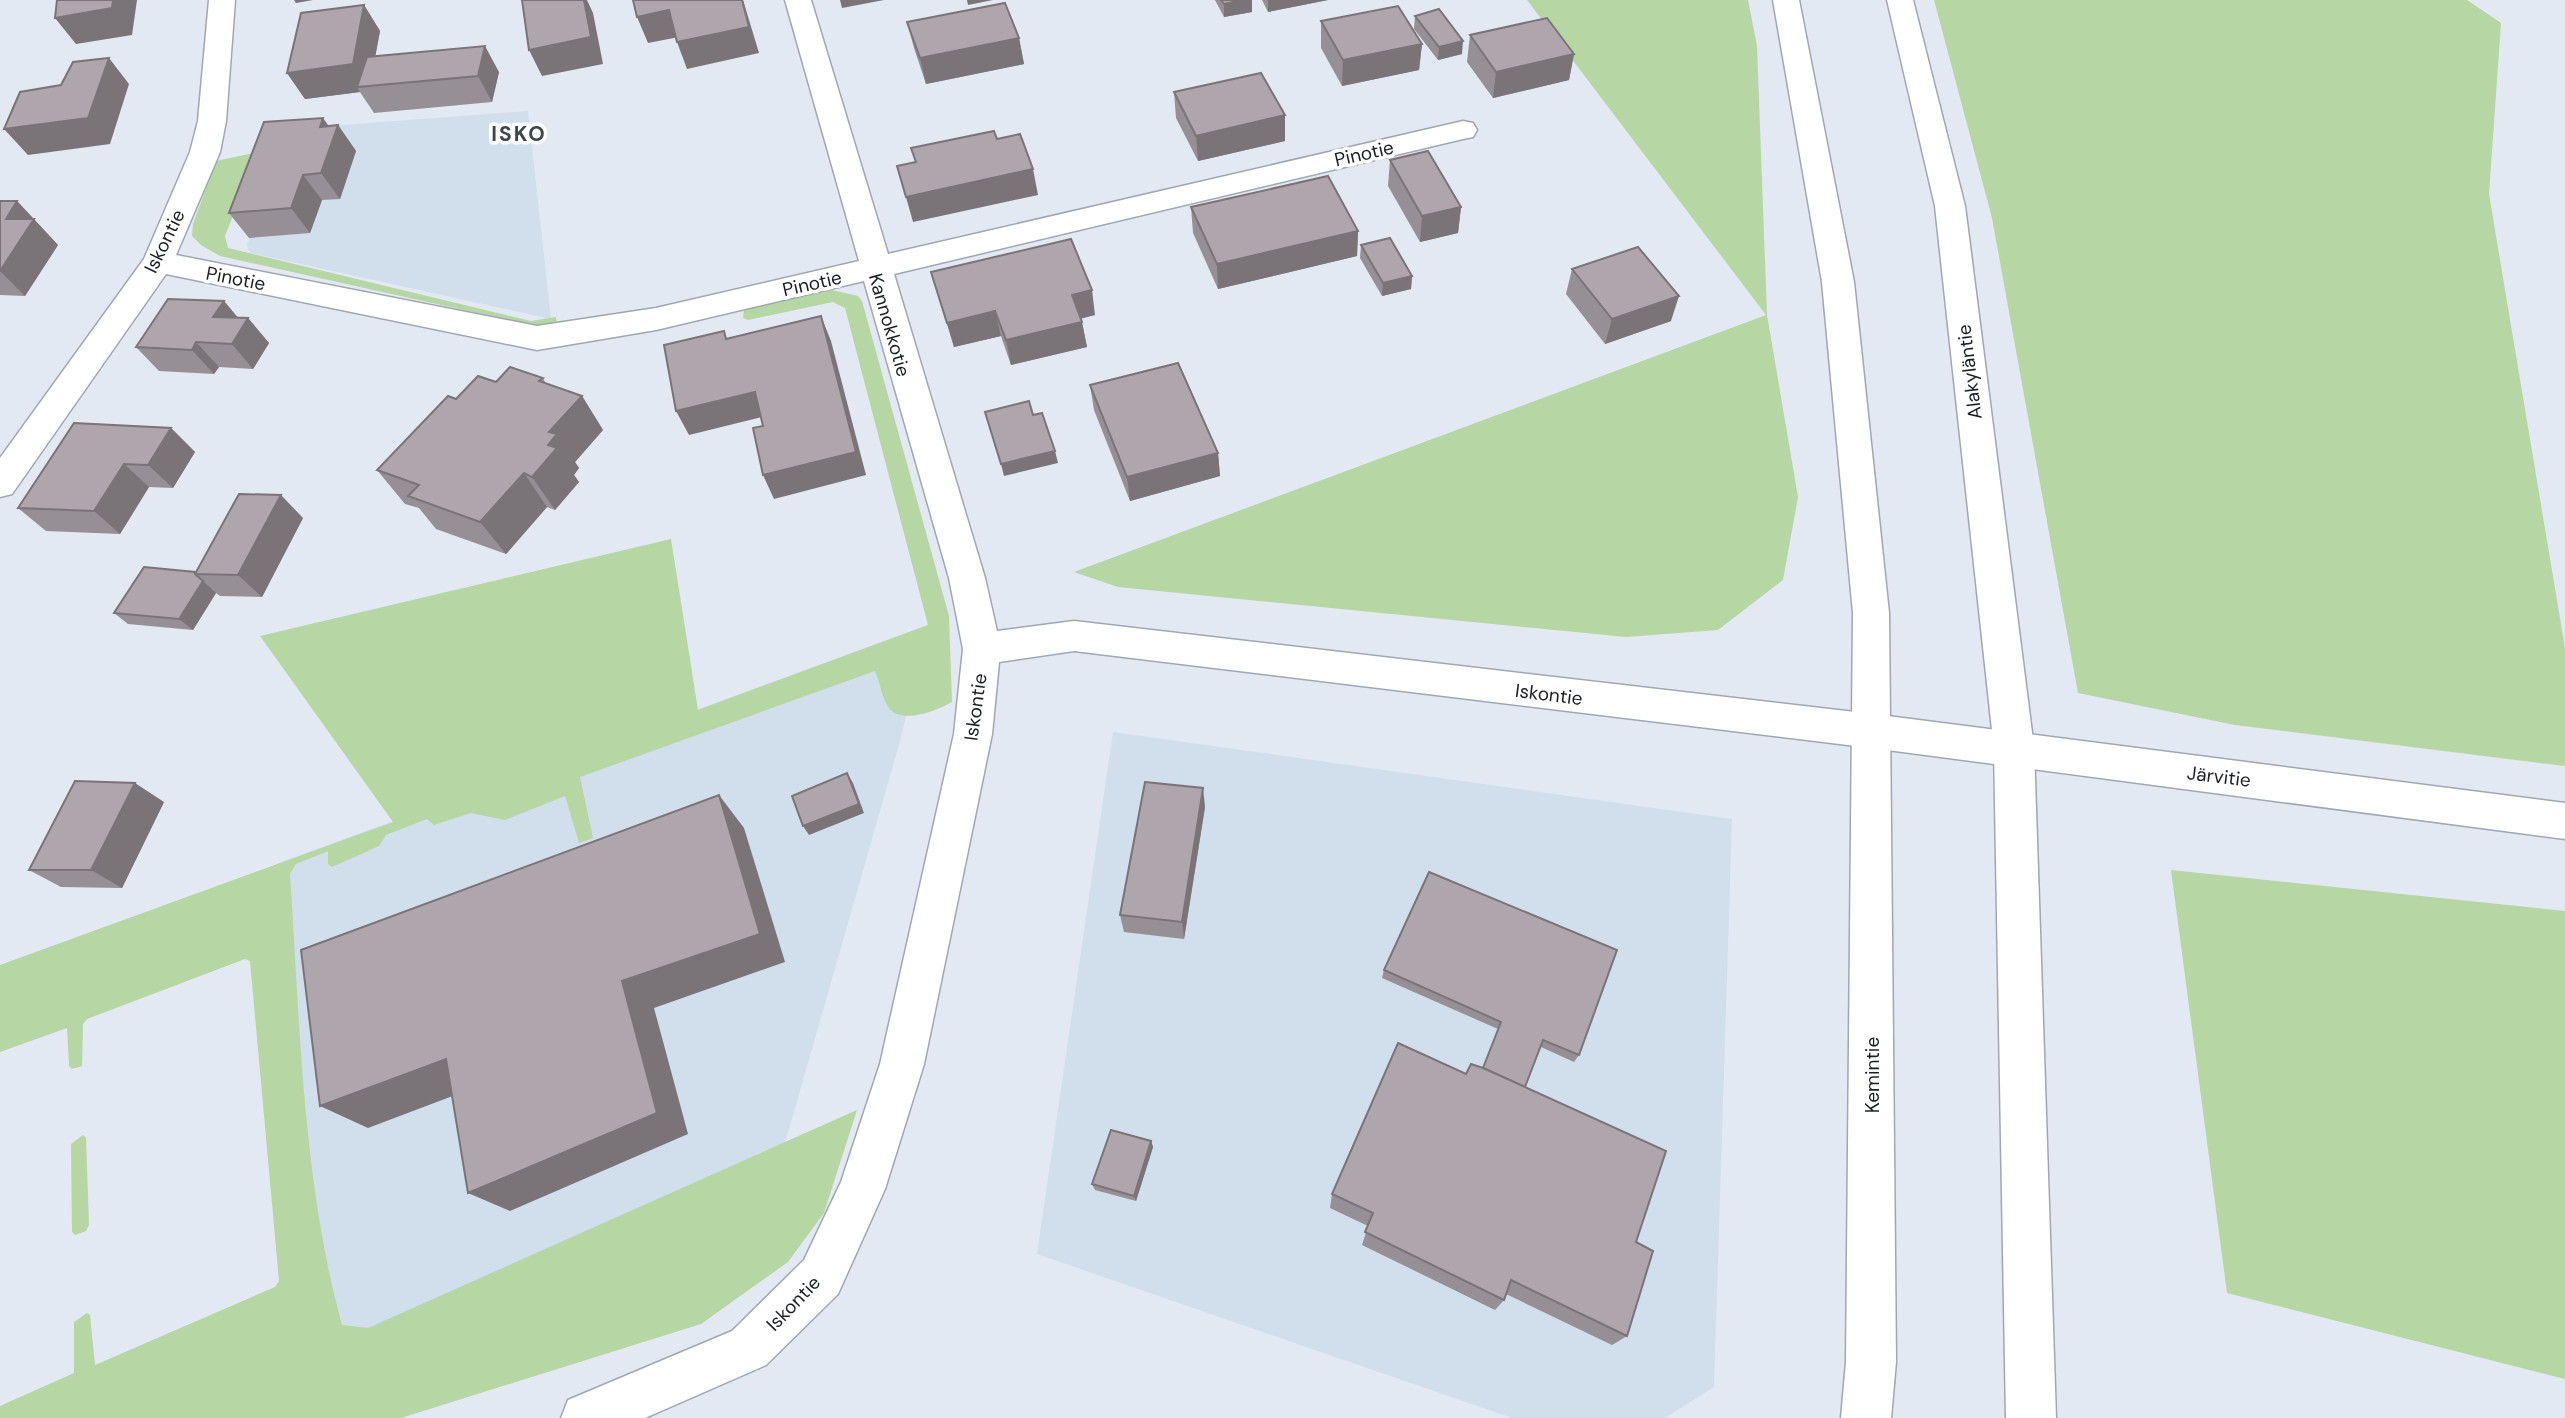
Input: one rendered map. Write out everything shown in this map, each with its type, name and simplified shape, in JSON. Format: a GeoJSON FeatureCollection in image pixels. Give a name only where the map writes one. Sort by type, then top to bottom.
{"type":"FeatureCollection","features":[{"type":"Feature","properties":{"kind":"street","name":"Iskontie"},"geometry":{"type":"LineString","coordinates":[[0,484],[158,262],[205,152],[212,121],[222,0]]}},
{"type":"Feature","properties":{"kind":"street","name":"Kannokkotie"},"geometry":{"type":"LineString","coordinates":[[797,0],[967,579],[982,649]]}},
{"type":"Feature","properties":{"kind":"street"},"geometry":{"type":"LineString","coordinates":[[1786,0],[1838,282],[1871,613],[1872,732]]}},
{"type":"Feature","properties":{"kind":"street","name":"Alakyläntie"},"geometry":{"type":"LineString","coordinates":[[1900,0],[1950,206],[2014,748]]}},
{"type":"Feature","properties":{"kind":"street","name":"Pinotie"},"geometry":{"type":"LineString","coordinates":[[158,262],[537,338],[618,328],[1462,130]]}},
{"type":"Feature","properties":{"kind":"street","name":"Iskontie"},"geometry":{"type":"LineString","coordinates":[[586,1418],[749,1348],[821,1277],[862,1189],[902,1064],[973,734],[982,649],[1074,636],[1872,732]]}},
{"type":"Feature","properties":{"kind":"street","name":"Järvitie"},"geometry":{"type":"LineString","coordinates":[[1872,732],[2014,748],[2565,821]]}},
{"type":"Feature","properties":{"kind":"street","name":"Kemintie"},"geometry":{"type":"LineString","coordinates":[[1866,1418],[1871,1362],[1872,732]]}},
{"type":"Feature","properties":{"kind":"street"},"geometry":{"type":"LineString","coordinates":[[2014,748],[2016,921],[2028,1207],[2031,1418]]}},
{"type":"Feature","properties":{"kind":"shaded area"},"geometry":{"type":"Polygon","coordinates":[[[528,111],[551,319],[251,253],[248,249],[247,245],[290,129],[528,111]]]}},
{"type":"Feature","properties":{"kind":"shaded area"},"geometry":{"type":"Polygon","coordinates":[[[928,625],[900,741],[749,1269],[332,1394],[276,864],[928,625]]]}},
{"type":"Feature","properties":{"kind":"shaded area"},"geometry":{"type":"Polygon","coordinates":[[[1113,732],[1732,819],[1714,1387],[1665,1418],[1512,1418],[1037,1254],[1113,732]]]}},
{"type":"Feature","properties":{"kind":"green space"},"geometry":{"type":"Polygon","coordinates":[[[1527,0],[1748,0],[1757,46],[1767,315],[1798,497],[1783,580],[1718,630],[1626,637],[1118,587],[1074,572],[1766,315],[1527,0]]]}},
{"type":"Feature","properties":{"kind":"green space"},"geometry":{"type":"Polygon","coordinates":[[[1934,0],[2467,0],[2501,23],[2489,194],[2565,648],[2565,766],[2235,725],[2078,693],[1992,218],[1934,0]]]}},
{"type":"Feature","properties":{"kind":"green space"},"geometry":{"type":"Polygon","coordinates":[[[258,152],[225,236],[228,248],[531,321],[556,317],[557,325],[532,325],[220,256],[201,245],[192,236],[193,224],[216,161],[258,152]]]}},
{"type":"Feature","properties":{"kind":"green space"},"geometry":{"type":"Polygon","coordinates":[[[832,290],[858,296],[862,301],[949,616],[952,702],[938,709],[911,716],[895,713],[887,704],[875,671],[580,777],[593,838],[579,843],[565,796],[505,820],[471,813],[434,825],[427,819],[386,835],[379,846],[332,867],[328,864],[328,851],[296,864],[290,874],[300,1044],[311,1158],[318,1214],[342,1325],[368,1328],[857,1110],[824,1213],[788,1262],[701,1324],[401,1418],[0,1418],[0,1406],[74,1373],[74,1322],[87,1313],[90,1315],[95,1365],[275,1287],[279,1281],[250,961],[245,959],[87,1019],[83,1024],[82,1066],[72,1069],[69,1066],[67,1028],[0,1052],[0,965],[393,822],[260,636],[671,539],[698,710],[928,625],[845,308],[833,302],[748,320],[743,318],[744,310],[832,290]]]}},
{"type":"Feature","properties":{"kind":"green space"},"geometry":{"type":"Polygon","coordinates":[[[2171,870],[2565,911],[2565,1379],[2227,1293],[2171,870]]]}},
{"type":"Feature","properties":{"kind":"green space"},"geometry":{"type":"Polygon","coordinates":[[[83,1135],[86,1138],[89,1225],[86,1231],[75,1235],[72,1232],[71,1144],[83,1135]]]}},
{"type":"Feature","properties":{"kind":"building"},"geometry":{"type":"Polygon","coordinates":[[[57,0],[113,0],[112,8],[55,18],[57,0]]]}},
{"type":"Feature","properties":{"kind":"building"},"geometry":{"type":"Polygon","coordinates":[[[522,0],[584,0],[591,37],[529,50],[522,0]]]}},
{"type":"Feature","properties":{"kind":"building"},"geometry":{"type":"Polygon","coordinates":[[[633,0],[742,0],[749,27],[677,42],[669,10],[637,17],[633,0]]]}},
{"type":"Feature","properties":{"kind":"building"},"geometry":{"type":"Polygon","coordinates":[[[1221,0],[1243,0],[1224,4],[1221,0]]]}},
{"type":"Feature","properties":{"kind":"building"},"geometry":{"type":"Polygon","coordinates":[[[1005,3],[1019,38],[920,58],[907,22],[1005,3]]]}},
{"type":"Feature","properties":{"kind":"building"},"geometry":{"type":"Polygon","coordinates":[[[364,5],[353,64],[287,73],[301,13],[364,5]]]}},
{"type":"Feature","properties":{"kind":"building"},"geometry":{"type":"Polygon","coordinates":[[[1398,6],[1422,44],[1343,60],[1321,21],[1398,6]]]}},
{"type":"Feature","properties":{"kind":"building"},"geometry":{"type":"Polygon","coordinates":[[[1439,9],[1463,41],[1439,47],[1415,16],[1439,9]]]}},
{"type":"Feature","properties":{"kind":"building"},"geometry":{"type":"Polygon","coordinates":[[[1547,18],[1574,54],[1496,72],[1470,35],[1547,18]]]}},
{"type":"Feature","properties":{"kind":"building"},"geometry":{"type":"Polygon","coordinates":[[[485,46],[478,76],[357,87],[367,57],[485,46]]]}},
{"type":"Feature","properties":{"kind":"building"},"geometry":{"type":"Polygon","coordinates":[[[109,58],[88,118],[4,129],[20,92],[61,85],[73,62],[109,58]]]}},
{"type":"Feature","properties":{"kind":"building"},"geometry":{"type":"Polygon","coordinates":[[[1261,73],[1285,115],[1196,136],[1174,92],[1261,73]]]}},
{"type":"Feature","properties":{"kind":"building"},"geometry":{"type":"Polygon","coordinates":[[[323,118],[320,127],[338,125],[321,173],[303,175],[291,208],[229,213],[264,122],[323,118]]]}},
{"type":"Feature","properties":{"kind":"building"},"geometry":{"type":"Polygon","coordinates":[[[994,131],[997,139],[1020,134],[1033,169],[906,197],[897,166],[916,162],[911,148],[994,131]]]}},
{"type":"Feature","properties":{"kind":"building"},"geometry":{"type":"Polygon","coordinates":[[[1428,151],[1461,207],[1422,216],[1390,160],[1428,151]]]}},
{"type":"Feature","properties":{"kind":"building"},"geometry":{"type":"Polygon","coordinates":[[[1328,176],[1358,231],[1217,264],[1191,207],[1328,176]]]}},
{"type":"Feature","properties":{"kind":"building"},"geometry":{"type":"Polygon","coordinates":[[[0,201],[17,201],[6,219],[34,219],[0,271],[0,201]]]}},
{"type":"Feature","properties":{"kind":"building"},"geometry":{"type":"Polygon","coordinates":[[[1390,238],[1412,276],[1383,283],[1361,245],[1390,238]]]}},
{"type":"Feature","properties":{"kind":"building"},"geometry":{"type":"Polygon","coordinates":[[[1071,239],[1092,290],[1072,295],[1082,322],[1006,340],[995,311],[947,323],[931,272],[1071,239]]]}},
{"type":"Feature","properties":{"kind":"building"},"geometry":{"type":"Polygon","coordinates":[[[1638,247],[1679,296],[1612,319],[1572,269],[1638,247]]]}},
{"type":"Feature","properties":{"kind":"building"},"geometry":{"type":"Polygon","coordinates":[[[168,299],[224,301],[213,317],[248,318],[232,344],[196,342],[192,350],[136,347],[168,299]]]}},
{"type":"Feature","properties":{"kind":"building"},"geometry":{"type":"Polygon","coordinates":[[[821,316],[856,452],[763,475],[753,428],[763,426],[755,392],[676,411],[664,345],[724,331],[726,339],[821,316]]]}},
{"type":"Feature","properties":{"kind":"building"},"geometry":{"type":"Polygon","coordinates":[[[1178,363],[1218,453],[1127,477],[1090,385],[1178,363]]]}},
{"type":"Feature","properties":{"kind":"building"},"geometry":{"type":"Polygon","coordinates":[[[510,367],[543,378],[539,381],[582,396],[549,432],[557,434],[548,445],[557,448],[532,477],[524,473],[480,522],[408,496],[419,485],[377,470],[448,396],[456,399],[478,376],[496,382],[510,367]]]}},
{"type":"Feature","properties":{"kind":"building"},"geometry":{"type":"Polygon","coordinates":[[[1029,401],[1033,415],[1042,413],[1055,451],[1001,464],[985,412],[1029,401]]]}},
{"type":"Feature","properties":{"kind":"building"},"geometry":{"type":"Polygon","coordinates":[[[74,423],[171,428],[148,465],[124,464],[94,511],[18,508],[74,423]]]}},
{"type":"Feature","properties":{"kind":"building"},"geometry":{"type":"Polygon","coordinates":[[[239,494],[281,495],[238,575],[195,574],[239,494]]]}},
{"type":"Feature","properties":{"kind":"building"},"geometry":{"type":"Polygon","coordinates":[[[144,567],[195,572],[203,581],[179,619],[114,613],[144,567]]]}},
{"type":"Feature","properties":{"kind":"building"},"geometry":{"type":"Polygon","coordinates":[[[847,773],[859,804],[803,826],[792,796],[847,773]]]}},
{"type":"Feature","properties":{"kind":"building"},"geometry":{"type":"Polygon","coordinates":[[[75,781],[135,783],[91,870],[29,870],[75,781]]]}},
{"type":"Feature","properties":{"kind":"building"},"geometry":{"type":"Polygon","coordinates":[[[1145,782],[1203,788],[1182,922],[1120,915],[1145,782]]]}},
{"type":"Feature","properties":{"kind":"building"},"geometry":{"type":"Polygon","coordinates":[[[719,795],[760,934],[622,981],[657,1113],[468,1193],[446,1059],[320,1106],[301,950],[719,795]]]}},
{"type":"Feature","properties":{"kind":"building"},"geometry":{"type":"Polygon","coordinates":[[[1429,872],[1617,950],[1579,1055],[1543,1040],[1525,1087],[1483,1068],[1501,1022],[1384,970],[1429,872]]]}},
{"type":"Feature","properties":{"kind":"building"},"geometry":{"type":"Polygon","coordinates":[[[1398,1043],[1466,1074],[1471,1064],[1483,1068],[1666,1151],[1636,1242],[1653,1251],[1627,1336],[1511,1280],[1504,1300],[1365,1232],[1373,1213],[1332,1194],[1398,1043]]]}},
{"type":"Feature","properties":{"kind":"building"},"geometry":{"type":"Polygon","coordinates":[[[1111,1130],[1151,1141],[1134,1196],[1092,1184],[1111,1130]]]}},
{"type":"Feature","properties":{"kind":"district","name":"ISKO"},"geometry":{"type":"Point","coordinates":[519,134]}}]}
